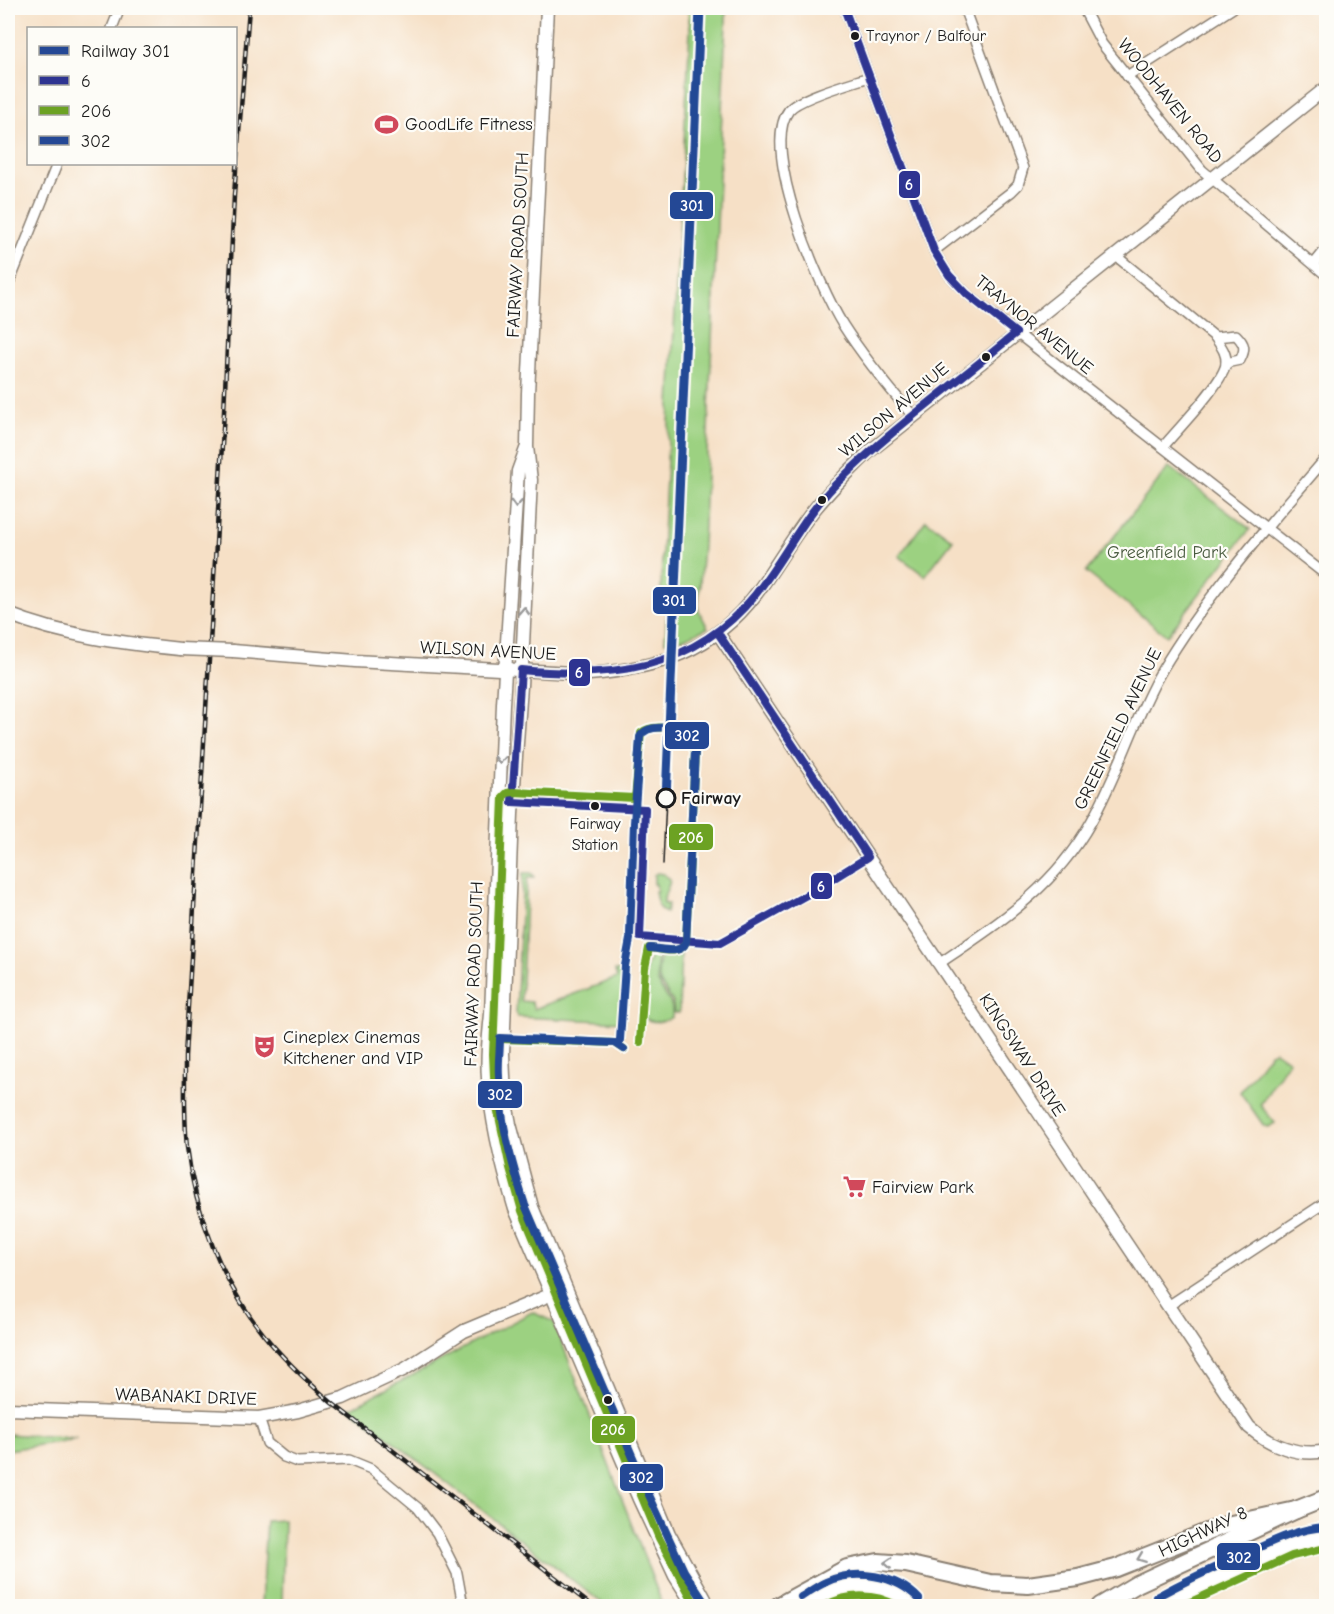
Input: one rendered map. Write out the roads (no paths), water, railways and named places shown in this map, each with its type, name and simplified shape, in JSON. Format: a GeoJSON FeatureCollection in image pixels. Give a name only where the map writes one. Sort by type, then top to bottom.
{"type":"FeatureCollection","features":[{"type":"Feature","properties":{"kind":"highway","name":"HIGHWAY 8"},"geometry":{"type":"LineString","coordinates":[[1100,1606],[1137,1584],[1326,1498]]}},
{"type":"Feature","properties":{"kind":"highway"},"geometry":{"type":"LineString","coordinates":[[778,1606],[847,1568],[878,1562],[906,1564],[990,1583],[1028,1586],[1078,1578],[1116,1568],[1222,1526],[1296,1510]]}},
{"type":"Feature","properties":{"kind":"highway"},"geometry":{"type":"LineString","coordinates":[[1161,1606],[1189,1590],[1275,1552],[1323,1536]]}},
{"type":"Feature","properties":{"kind":"highway"},"geometry":{"type":"LineString","coordinates":[[806,1606],[832,1590],[862,1586],[885,1589],[912,1606]]}},
{"type":"Feature","properties":{"kind":"street"},"geometry":{"type":"LineString","coordinates":[[112,27],[120,8]]}},
{"type":"Feature","properties":{"kind":"street","name":"FAIRWAY ROAD SOUTH"},"geometry":{"type":"LineString","coordinates":[[547,8],[527,447],[531,480],[512,802],[503,1054],[505,1098],[532,1207],[669,1534],[707,1606]]}},
{"type":"Feature","properties":{"kind":"street","name":"TRAYNOR AVENUE"},"geometry":{"type":"LineString","coordinates":[[844,8],[934,251],[949,274],[967,294],[1326,575]]}},
{"type":"Feature","properties":{"kind":"street"},"geometry":{"type":"LineString","coordinates":[[934,251],[1011,192],[1018,186],[1022,177],[1023,168],[964,8]]}},
{"type":"Feature","properties":{"kind":"street","name":"WOODHAVEN ROAD"},"geometry":{"type":"LineString","coordinates":[[1083,8],[1102,44],[1202,170],[1326,275]]}},
{"type":"Feature","properties":{"kind":"street"},"geometry":{"type":"LineString","coordinates":[[1127,76],[1233,8]]}},
{"type":"Feature","properties":{"kind":"street"},"geometry":{"type":"LineString","coordinates":[[869,77],[801,101],[790,110],[783,122],[781,135],[783,174],[798,222],[827,297],[843,325],[877,374],[913,416]]}},
{"type":"Feature","properties":{"kind":"street","name":"WILSON AVENUE"},"geometry":{"type":"LineString","coordinates":[[8,614],[60,631],[116,643],[180,649],[563,673],[623,671],[673,658],[702,644],[734,620],[756,594],[799,530],[833,488],[869,452],[1326,88]]}},
{"type":"Feature","properties":{"kind":"street"},"geometry":{"type":"LineString","coordinates":[[8,286],[57,165]]}},
{"type":"Feature","properties":{"kind":"street"},"geometry":{"type":"LineString","coordinates":[[1314,264],[1326,249]]}},
{"type":"Feature","properties":{"kind":"street"},"geometry":{"type":"LineString","coordinates":[[1116,256],[1215,337],[1224,353],[1226,363],[1216,384],[1163,447]]}},
{"type":"Feature","properties":{"kind":"street"},"geometry":{"type":"LineString","coordinates":[[1215,337],[1236,335],[1244,343],[1245,352],[1240,360],[1226,363]]}},
{"type":"Feature","properties":{"kind":"street","name":"FAIRWAY ROAD SOUTH"},"geometry":{"type":"LineString","coordinates":[[527,447],[518,471],[506,668],[488,1077],[496,1134],[515,1209],[639,1499],[675,1576],[694,1606]]}},
{"type":"Feature","properties":{"kind":"street","name":"GREENFIELD AVENUE"},"geometry":{"type":"LineString","coordinates":[[940,963],[989,930],[1038,892],[1080,841],[1109,787],[1161,672],[1182,637],[1266,528],[1326,458]]}},
{"type":"Feature","properties":{"kind":"street","name":"KINGSWAY DRIVE"},"geometry":{"type":"LineString","coordinates":[[718,633],[1249,1427],[1270,1443],[1286,1448],[1304,1452],[1326,1451]]}},
{"type":"Feature","properties":{"kind":"street"},"geometry":{"type":"LineString","coordinates":[[1168,1306],[1326,1202]]}},
{"type":"Feature","properties":{"kind":"street","name":"WABANAKI DRIVE"},"geometry":{"type":"LineString","coordinates":[[8,1409],[259,1418],[298,1411],[343,1398],[405,1370],[464,1331],[552,1294]]}},
{"type":"Feature","properties":{"kind":"street"},"geometry":{"type":"LineString","coordinates":[[259,1418],[267,1443],[284,1457],[297,1462],[349,1460],[371,1469],[418,1508],[437,1533],[457,1573],[463,1606]]}},
{"type":"Feature","properties":{"kind":"tram line"},"geometry":{"type":"LineString","coordinates":[[663,864],[666,798]]}},
{"type":"Feature","properties":{"kind":"railway"},"geometry":{"type":"LineString","coordinates":[[237,158],[249,8]]}},
{"type":"Feature","properties":{"kind":"railway"},"geometry":{"type":"LineString","coordinates":[[236,165],[224,412],[185,1056],[185,1124],[196,1197],[213,1246],[235,1293],[264,1335],[305,1379],[332,1403],[592,1606]]}},
{"type":"Feature","properties":{"kind":"rail line","name":"301"},"geometry":{"type":"LineString","coordinates":[[666,798],[700,8]]}},
{"type":"Feature","properties":{"kind":"place","name":"Traynor / Balfour"},"geometry":{"type":"Point","coordinates":[855,36]}},
{"type":"Feature","properties":{"kind":"place","name":"GoodLife Fitness"},"geometry":{"type":"Point","coordinates":[387,124]}},
{"type":"Feature","properties":{"kind":"place","name":"Fairway"},"geometry":{"type":"Point","coordinates":[666,798]}},
{"type":"Feature","properties":{"kind":"place","name":"Fairway Station"},"geometry":{"type":"Point","coordinates":[595,806]}},
{"type":"Feature","properties":{"kind":"place","name":"Cineplex Cinemas Kitchener and VIP"},"geometry":{"type":"Point","coordinates":[265,1047]}},
{"type":"Feature","properties":{"kind":"place","name":"Fairview Park"},"geometry":{"type":"Point","coordinates":[854,1187]}},
{"type":"Feature","properties":{"kind":"park label","name":"Greenfield Park"},"geometry":{"type":"Point","coordinates":[1167,552]}}]}
